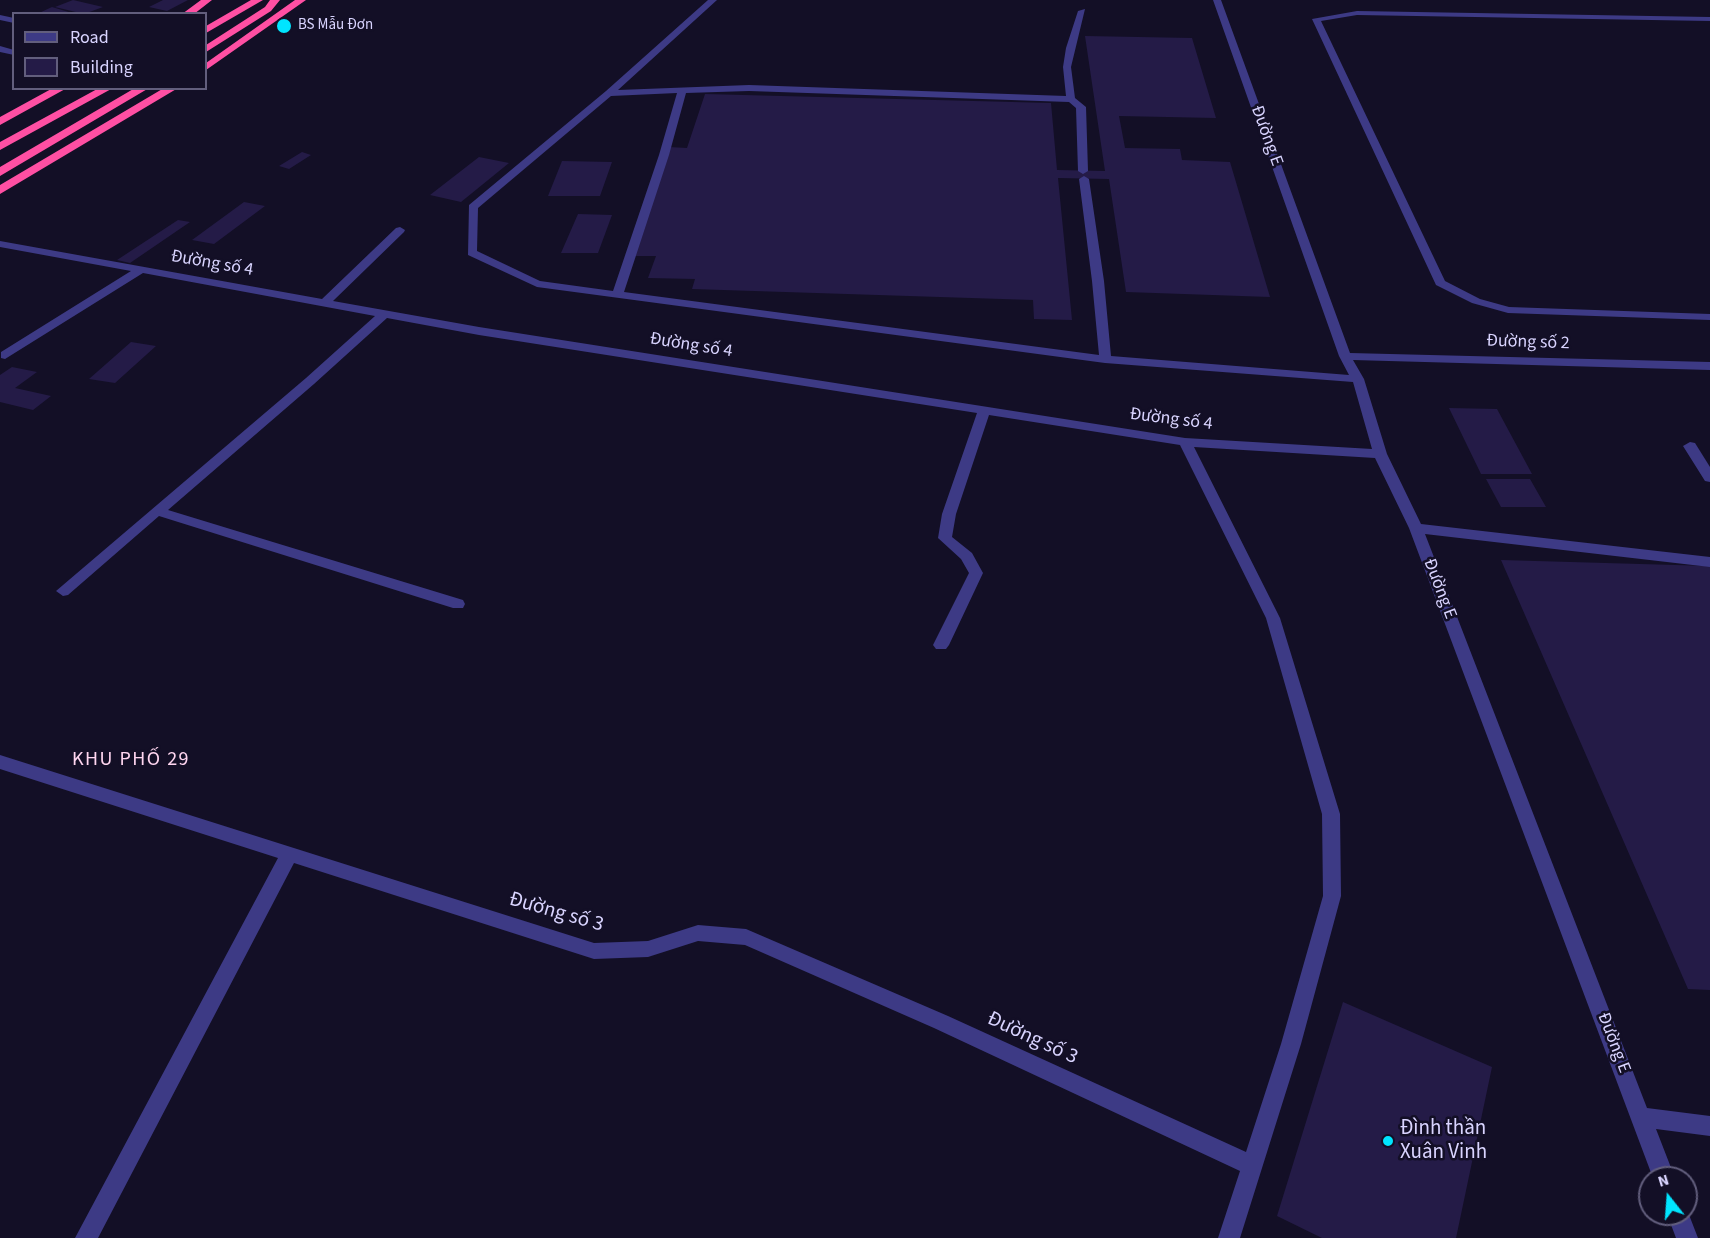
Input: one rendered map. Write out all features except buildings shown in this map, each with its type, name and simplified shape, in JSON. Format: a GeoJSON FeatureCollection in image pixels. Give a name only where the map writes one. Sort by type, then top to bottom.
{"type":"FeatureCollection","features":[{"type":"Feature","properties":{"kind":"highway"},"geometry":{"type":"LineString","coordinates":[[190,12],[207,0]]}},
{"type":"Feature","properties":{"kind":"highway"},"geometry":{"type":"LineString","coordinates":[[207,29],[258,0]]}},
{"type":"Feature","properties":{"kind":"highway"},"geometry":{"type":"LineString","coordinates":[[207,48],[268,9],[275,0]]}},
{"type":"Feature","properties":{"kind":"highway"},"geometry":{"type":"LineString","coordinates":[[207,66],[301,0]]}},
{"type":"Feature","properties":{"kind":"highway"},"geometry":{"type":"LineString","coordinates":[[0,122],[58,90]]}},
{"type":"Feature","properties":{"kind":"highway"},"geometry":{"type":"LineString","coordinates":[[0,147],[104,90]]}},
{"type":"Feature","properties":{"kind":"highway"},"geometry":{"type":"LineString","coordinates":[[0,172],[141,90]]}},
{"type":"Feature","properties":{"kind":"highway"},"geometry":{"type":"LineString","coordinates":[[0,190],[170,90]]}},
{"type":"Feature","properties":{"kind":"street"},"geometry":{"type":"LineString","coordinates":[[713,0],[609,93],[473,207],[472,253],[537,284],[1105,359],[1358,379]]}},
{"type":"Feature","properties":{"kind":"street","name":"Đường E"},"geometry":{"type":"LineString","coordinates":[[1217,0],[1345,356],[1358,379],[1380,454],[1416,528],[1660,1166]]}},
{"type":"Feature","properties":{"kind":"street"},"geometry":{"type":"LineString","coordinates":[[1071,99],[1067,67],[1070,48],[1082,11]]}},
{"type":"Feature","properties":{"kind":"street"},"geometry":{"type":"LineString","coordinates":[[1710,19],[1357,13],[1316,19],[1440,283],[1476,301],[1508,310],[1710,317]]}},
{"type":"Feature","properties":{"kind":"street"},"geometry":{"type":"LineString","coordinates":[[609,93],[749,88],[1071,99],[1081,107],[1083,175],[1098,281],[1105,359]]}},
{"type":"Feature","properties":{"kind":"street"},"geometry":{"type":"LineString","coordinates":[[617,295],[664,155],[682,90]]}},
{"type":"Feature","properties":{"kind":"street"},"geometry":{"type":"LineString","coordinates":[[324,303],[400,230]]}},
{"type":"Feature","properties":{"kind":"street","name":"Đường số 4"},"geometry":{"type":"LineString","coordinates":[[0,244],[384,314],[1185,442],[1380,454]]}},
{"type":"Feature","properties":{"kind":"street"},"geometry":{"type":"LineString","coordinates":[[5,355],[142,269]]}},
{"type":"Feature","properties":{"kind":"street"},"geometry":{"type":"LineString","coordinates":[[63,591],[310,381],[384,314]]}},
{"type":"Feature","properties":{"kind":"street","name":"Đường số 2"},"geometry":{"type":"LineString","coordinates":[[1345,356],[1710,366]]}},
{"type":"Feature","properties":{"kind":"street"},"geometry":{"type":"LineString","coordinates":[[941,645],[976,573],[967,556],[945,538],[949,514],[984,410]]}},
{"type":"Feature","properties":{"kind":"street"},"geometry":{"type":"LineString","coordinates":[[1185,442],[1273,618],[1331,814],[1332,896],[1291,1044],[1229,1238]]}},
{"type":"Feature","properties":{"kind":"street"},"geometry":{"type":"LineString","coordinates":[[1690,446],[1710,478]]}},
{"type":"Feature","properties":{"kind":"street"},"geometry":{"type":"LineString","coordinates":[[156,511],[458,604]]}},
{"type":"Feature","properties":{"kind":"street"},"geometry":{"type":"LineString","coordinates":[[1416,528],[1710,562]]}},
{"type":"Feature","properties":{"kind":"street","name":"Đường số 3"},"geometry":{"type":"LineString","coordinates":[[0,762],[594,951],[648,949],[698,933],[746,937],[941,1022],[1252,1166]]}},
{"type":"Feature","properties":{"kind":"street"},"geometry":{"type":"LineString","coordinates":[[86,1238],[290,853]]}},
{"type":"Feature","properties":{"kind":"street"},"geometry":{"type":"LineString","coordinates":[[1642,1117],[1710,1126]]}},
{"type":"Feature","properties":{"kind":"place","name":"BS Mẫu Đơn"},"geometry":{"type":"Point","coordinates":[284,26]}},
{"type":"Feature","properties":{"kind":"place","name":"Đình thần Xuân Vinh"},"geometry":{"type":"Point","coordinates":[1388,1141]}},
{"type":"Feature","properties":{"kind":"district","name":"KHU PHỐ 29"},"geometry":{"type":"Point","coordinates":[131,761]}}]}
